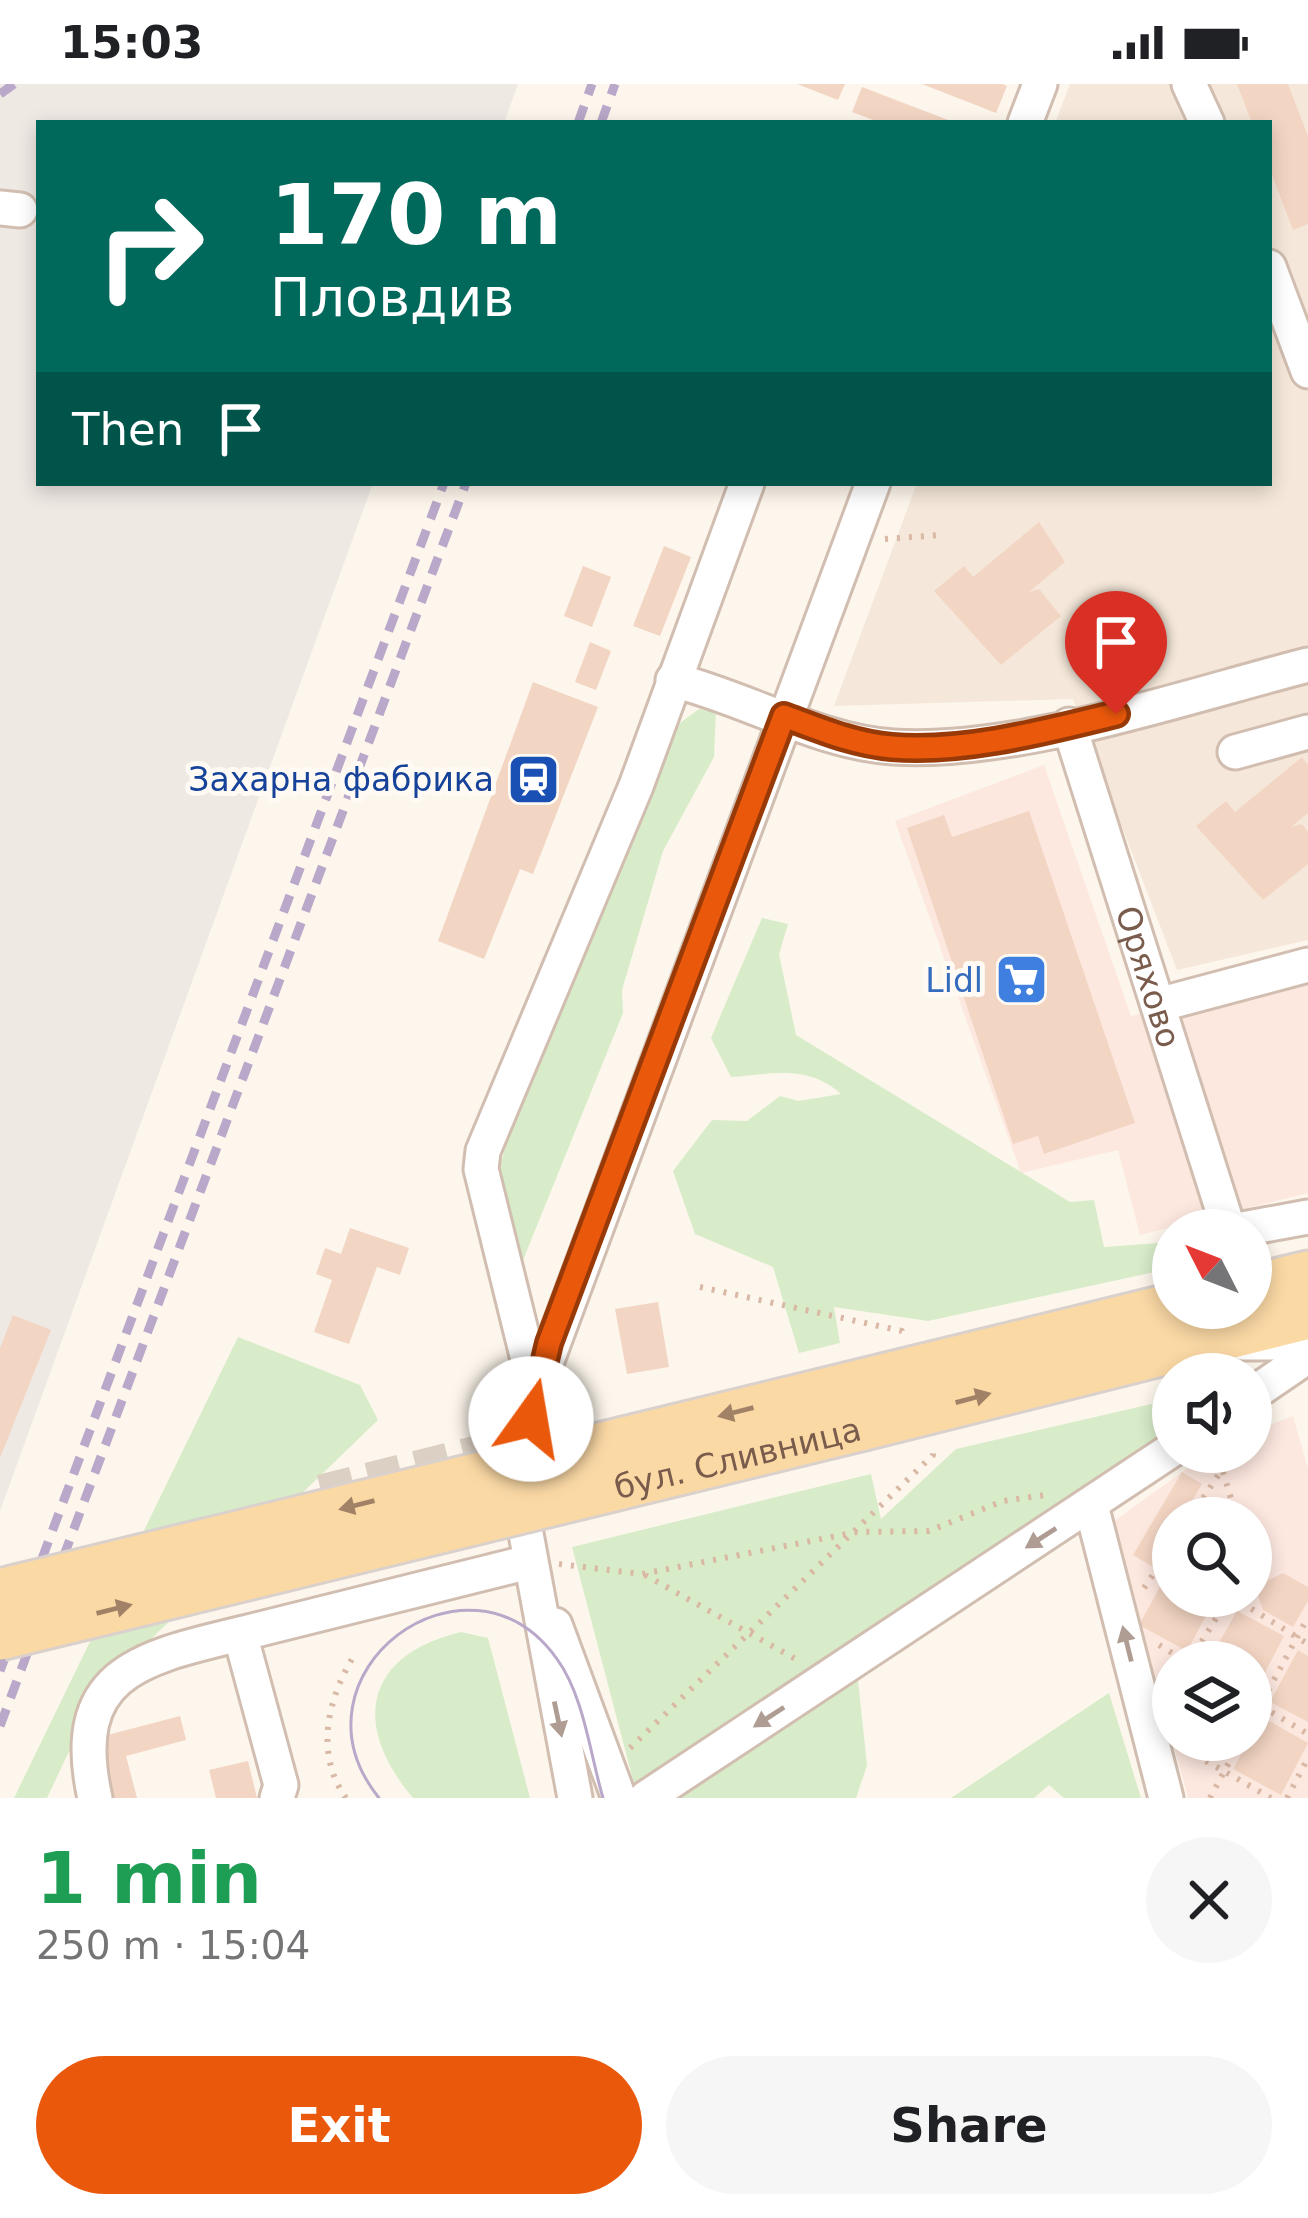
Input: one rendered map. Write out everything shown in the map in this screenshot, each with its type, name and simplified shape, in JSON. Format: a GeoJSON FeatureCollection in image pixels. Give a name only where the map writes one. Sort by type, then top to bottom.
{"type":"FeatureCollection","features":[{"type":"Feature","properties":{"kind":"main road"},"geometry":{"type":"LineString","coordinates":[[1272,1283],[1308,1274]]}},
{"type":"Feature","properties":{"kind":"main road","name":"бул. Сливница"},"geometry":{"type":"LineString","coordinates":[[1272,1318],[1308,1316]]}},
{"type":"Feature","properties":{"kind":"main road","name":"бул. Сливница"},"geometry":{"type":"LineString","coordinates":[[0,1592],[850,1384],[1155,1329]]}},
{"type":"Feature","properties":{"kind":"main road","name":"бул. Сливница"},"geometry":{"type":"LineString","coordinates":[[0,1637],[860,1429],[1168,1329]]}},
{"type":"Feature","properties":{"kind":"street"},"geometry":{"type":"LineString","coordinates":[[1026,120],[1040,84]]}},
{"type":"Feature","properties":{"kind":"street"},"geometry":{"type":"LineString","coordinates":[[1190,84],[1206,120]]}},
{"type":"Feature","properties":{"kind":"street"},"geometry":{"type":"LineString","coordinates":[[1286,279],[1308,371]]}},
{"type":"Feature","properties":{"kind":"street"},"geometry":{"type":"LineString","coordinates":[[536,1390],[481,1169],[483,1151],[635,786],[746,486]]}},
{"type":"Feature","properties":{"kind":"street"},"geometry":{"type":"LineString","coordinates":[[575,1798],[524,1522],[536,1390],[872,486]]}},
{"type":"Feature","properties":{"kind":"street"},"geometry":{"type":"LineString","coordinates":[[673,680],[860,742],[896,748],[1070,725],[1308,665]]}},
{"type":"Feature","properties":{"kind":"street","name":"Оряхово"},"geometry":{"type":"LineString","coordinates":[[1070,725],[1225,1209]]}},
{"type":"Feature","properties":{"kind":"street"},"geometry":{"type":"LineString","coordinates":[[1235,752],[1308,732]]}},
{"type":"Feature","properties":{"kind":"street"},"geometry":{"type":"LineString","coordinates":[[1157,1005],[1308,965]]}},
{"type":"Feature","properties":{"kind":"street"},"geometry":{"type":"LineString","coordinates":[[1272,1223],[1308,1217]]}},
{"type":"Feature","properties":{"kind":"street","name":"бул. Сливница"},"geometry":{"type":"LineString","coordinates":[[1209,1329],[1281,1343],[1308,1355]]}},
{"type":"Feature","properties":{"kind":"street"},"geometry":{"type":"LineString","coordinates":[[1272,1380],[1308,1355]]}},
{"type":"Feature","properties":{"kind":"street"},"geometry":{"type":"LineString","coordinates":[[646,1798],[1152,1463]]}},
{"type":"Feature","properties":{"kind":"street"},"geometry":{"type":"LineString","coordinates":[[1091,1505],[1166,1798]]}},
{"type":"Feature","properties":{"kind":"street"},"geometry":{"type":"LineString","coordinates":[[92,1786],[86,1739],[91,1721],[123,1675],[154,1655],[529,1562]]}},
{"type":"Feature","properties":{"kind":"street"},"geometry":{"type":"LineString","coordinates":[[529,1562],[619,1798]]}},
{"type":"Feature","properties":{"kind":"street"},"geometry":{"type":"LineString","coordinates":[[240,1634],[281,1785],[277,1798]]}},
{"type":"Feature","properties":{"kind":"path"},"geometry":{"type":"LineString","coordinates":[[850,542],[941,535]]}},
{"type":"Feature","properties":{"kind":"path"},"geometry":{"type":"LineString","coordinates":[[700,1288],[902,1331]]}},
{"type":"Feature","properties":{"kind":"path"},"geometry":{"type":"LineString","coordinates":[[623,1755],[933,1454]]}},
{"type":"Feature","properties":{"kind":"path"},"geometry":{"type":"LineString","coordinates":[[529,1562],[642,1574],[856,1532],[929,1531],[1003,1501],[1085,1489],[1091,1505]]}},
{"type":"Feature","properties":{"kind":"path"},"geometry":{"type":"LineString","coordinates":[[642,1574],[816,1670],[867,1652]]}},
{"type":"Feature","properties":{"kind":"path"},"geometry":{"type":"LineString","coordinates":[[1121,1623],[1152,1581]]}},
{"type":"Feature","properties":{"kind":"path"},"geometry":{"type":"LineString","coordinates":[[1264,1617],[1308,1644]]}},
{"type":"Feature","properties":{"kind":"path"},"geometry":{"type":"LineString","coordinates":[[1272,1683],[1308,1617]]}},
{"type":"Feature","properties":{"kind":"path"},"geometry":{"type":"LineString","coordinates":[[346,1798],[328,1750],[327,1715],[352,1658]]}},
{"type":"Feature","properties":{"kind":"path"},"geometry":{"type":"LineString","coordinates":[[1272,1712],[1308,1734]]}},
{"type":"Feature","properties":{"kind":"path"},"geometry":{"type":"LineString","coordinates":[[1148,1728],[1271,1798]]}},
{"type":"Feature","properties":{"kind":"path"},"geometry":{"type":"LineString","coordinates":[[1286,1798],[1308,1758]]}},
{"type":"Feature","properties":{"kind":"path"},"geometry":{"type":"LineString","coordinates":[[1210,1798],[1230,1761]]}},
{"type":"Feature","properties":{"kind":"shaded area"},"geometry":{"type":"Polygon","coordinates":[[[0,84],[518,84],[505,120],[36,120],[36,486],[372,486],[0,1511],[0,84]]]}},
{"type":"Feature","properties":{"kind":"shaded area"},"geometry":{"type":"Polygon","coordinates":[[[1070,84],[1308,84],[1308,940],[1177,970],[1073,699],[834,706],[916,486],[1272,486],[1272,120],[1056,120],[1070,84]]]}},
{"type":"Feature","properties":{"kind":"shaded area"},"geometry":{"type":"Polygon","coordinates":[[[1044,765],[1131,1016],[1308,974],[1308,1193],[1244,1209],[1152,1209],[1152,1232],[1140,1235],[1118,1150],[1021,1173],[895,821],[1044,765]]]}},
{"type":"Feature","properties":{"kind":"shaded area"},"geometry":{"type":"Polygon","coordinates":[[[1293,1416],[1308,1469],[1308,1798],[1188,1798],[1178,1761],[1272,1761],[1272,1641],[1152,1641],[1152,1666],[1113,1522],[1181,1473],[1272,1473],[1272,1424],[1293,1416]]]}},
{"type":"Feature","properties":{"kind":"green space"},"geometry":{"type":"Polygon","coordinates":[[[699,709],[716,711],[714,757],[663,851],[622,990],[623,1013],[519,1270],[499,1170],[506,1144],[680,723],[699,709]]]}},
{"type":"Feature","properties":{"kind":"green space"},"geometry":{"type":"Polygon","coordinates":[[[762,918],[788,924],[779,954],[796,1035],[1070,1202],[1094,1200],[1104,1247],[1152,1244],[1152,1273],[928,1321],[834,1307],[840,1343],[799,1353],[773,1267],[695,1234],[673,1171],[712,1120],[747,1121],[780,1096],[798,1101],[841,1094],[803,1075],[731,1077],[711,1038],[762,918]]]}},
{"type":"Feature","properties":{"kind":"green space"},"geometry":{"type":"Polygon","coordinates":[[[238,1337],[360,1385],[378,1420],[124,1665],[91,1705],[47,1798],[14,1798],[238,1337]]]}},
{"type":"Feature","properties":{"kind":"green space"},"geometry":{"type":"Polygon","coordinates":[[[1152,1404],[1152,1443],[683,1760],[634,1784],[572,1547],[871,1474],[881,1519],[956,1449],[1152,1404]]]}},
{"type":"Feature","properties":{"kind":"green space"},"geometry":{"type":"Polygon","coordinates":[[[461,1632],[488,1638],[530,1798],[413,1798],[381,1744],[375,1719],[377,1696],[387,1675],[404,1657],[461,1632]]]}},
{"type":"Feature","properties":{"kind":"green space"},"geometry":{"type":"Polygon","coordinates":[[[857,1671],[867,1765],[856,1798],[664,1798],[857,1671]]]}},
{"type":"Feature","properties":{"kind":"green space"},"geometry":{"type":"Polygon","coordinates":[[[1109,1693],[1141,1798],[1064,1798],[1049,1785],[1034,1798],[951,1798],[1109,1693]]]}},
{"type":"Feature","properties":{"kind":"building"},"geometry":{"type":"Polygon","coordinates":[[[797,84],[845,84],[838,100],[797,84]]]}},
{"type":"Feature","properties":{"kind":"building"},"geometry":{"type":"Polygon","coordinates":[[[922,84],[1002,84],[1007,86],[996,113],[922,84]]]}},
{"type":"Feature","properties":{"kind":"building"},"geometry":{"type":"Polygon","coordinates":[[[1237,84],[1288,84],[1308,136],[1308,224],[1293,230],[1272,175],[1272,120],[1251,120],[1237,84]]]}},
{"type":"Feature","properties":{"kind":"building"},"geometry":{"type":"Polygon","coordinates":[[[862,87],[948,120],[873,120],[852,112],[862,87]]]}},
{"type":"Feature","properties":{"kind":"building"},"geometry":{"type":"Polygon","coordinates":[[[1039,522],[1065,562],[1029,592],[1039,589],[1061,616],[1001,665],[934,591],[964,566],[973,577],[1039,522]]]}},
{"type":"Feature","properties":{"kind":"building"},"geometry":{"type":"Polygon","coordinates":[[[664,546],[691,557],[660,636],[633,626],[664,546]]]}},
{"type":"Feature","properties":{"kind":"building"},"geometry":{"type":"Polygon","coordinates":[[[583,566],[611,577],[592,627],[564,616],[583,566]]]}},
{"type":"Feature","properties":{"kind":"building"},"geometry":{"type":"Polygon","coordinates":[[[590,642],[611,651],[596,690],[575,682],[590,642]]]}},
{"type":"Feature","properties":{"kind":"building","name":"Захарна фабрика"},"geometry":{"type":"Polygon","coordinates":[[[533,682],[598,707],[533,874],[520,869],[484,959],[438,941],[533,682]]]}},
{"type":"Feature","properties":{"kind":"building"},"geometry":{"type":"Polygon","coordinates":[[[1302,757],[1308,765],[1308,813],[1291,827],[1302,824],[1308,832],[1308,864],[1263,900],[1196,826],[1226,801],[1235,812],[1302,757]]]}},
{"type":"Feature","properties":{"kind":"building","name":"Lidl"},"geometry":{"type":"Polygon","coordinates":[[[1029,811],[1135,1123],[1044,1154],[1038,1136],[1013,1144],[907,828],[944,815],[952,837],[1029,811]]]}},
{"type":"Feature","properties":{"kind":"building"},"geometry":{"type":"Polygon","coordinates":[[[350,1228],[409,1248],[400,1275],[377,1267],[349,1344],[314,1332],[332,1280],[316,1274],[325,1248],[341,1254],[350,1228]]]}},
{"type":"Feature","properties":{"kind":"building"},"geometry":{"type":"Polygon","coordinates":[[[658,1302],[669,1367],[627,1374],[615,1309],[658,1302]]]}},
{"type":"Feature","properties":{"kind":"building"},"geometry":{"type":"Polygon","coordinates":[[[13,1315],[51,1330],[0,1458],[0,1348],[13,1315]]]}},
{"type":"Feature","properties":{"kind":"building"},"geometry":{"type":"Polygon","coordinates":[[[1181,1473],[1202,1484],[1194,1497],[1167,1497],[1181,1473]]]}},
{"type":"Feature","properties":{"kind":"building"},"geometry":{"type":"Polygon","coordinates":[[[1152,1523],[1152,1566],[1133,1555],[1152,1523]]]}},
{"type":"Feature","properties":{"kind":"building"},"geometry":{"type":"Polygon","coordinates":[[[1283,1573],[1308,1587],[1308,1601],[1293,1627],[1272,1615],[1272,1578],[1283,1573]]]}},
{"type":"Feature","properties":{"kind":"building"},"geometry":{"type":"Polygon","coordinates":[[[1152,1601],[1152,1617],[1205,1617],[1192,1641],[1169,1641],[1139,1625],[1152,1601]]]}},
{"type":"Feature","properties":{"kind":"building"},"geometry":{"type":"Polygon","coordinates":[[[1234,1617],[1248,1617],[1284,1636],[1272,1659],[1272,1641],[1220,1641],[1234,1617]]]}},
{"type":"Feature","properties":{"kind":"building"},"geometry":{"type":"Polygon","coordinates":[[[1298,1650],[1308,1656],[1308,1722],[1272,1703],[1298,1650]]]}},
{"type":"Feature","properties":{"kind":"building"},"geometry":{"type":"Polygon","coordinates":[[[180,1716],[186,1740],[126,1756],[137,1798],[111,1798],[96,1738],[180,1716]]]}},
{"type":"Feature","properties":{"kind":"building"},"geometry":{"type":"Polygon","coordinates":[[[1272,1723],[1308,1743],[1281,1795],[1233,1769],[1237,1761],[1272,1761],[1272,1723]]]}},
{"type":"Feature","properties":{"kind":"building"},"geometry":{"type":"Polygon","coordinates":[[[248,1761],[257,1798],[216,1798],[209,1770],[248,1761]]]}},
{"type":"Feature","properties":{"kind":"tunnel"},"geometry":{"type":"LineString","coordinates":[[321,1491],[529,1439]]}},
{"type":"Feature","properties":{"kind":"tram line"},"geometry":{"type":"LineString","coordinates":[[379,1798],[355,1751],[353,1706],[368,1667],[398,1635],[435,1615],[478,1611],[520,1624],[557,1659],[580,1708],[603,1798]]}},
{"type":"Feature","properties":{"kind":"railway"},"geometry":{"type":"LineString","coordinates":[[0,94],[14,84]]}},
{"type":"Feature","properties":{"kind":"railway"},"geometry":{"type":"LineString","coordinates":[[579,120],[592,84]]}},
{"type":"Feature","properties":{"kind":"railway"},"geometry":{"type":"LineString","coordinates":[[602,120],[615,84]]}},
{"type":"Feature","properties":{"kind":"railway"},"geometry":{"type":"LineString","coordinates":[[0,1671],[443,486]]}},
{"type":"Feature","properties":{"kind":"railway"},"geometry":{"type":"LineString","coordinates":[[0,1726],[465,486]]}},
{"type":"Feature","properties":{"kind":"place","name":"Захарна фабрика"},"geometry":{"type":"Point","coordinates":[533,779]}},
{"type":"Feature","properties":{"kind":"place","name":"Lidl"},"geometry":{"type":"Point","coordinates":[1022,980]}},
{"type":"Feature","properties":{"kind":"route"},"geometry":{"type":"LineString","coordinates":[[531,1419],[549,1343],[784,716],[860,742],[896,748],[981,741],[1116,714]]}}]}
